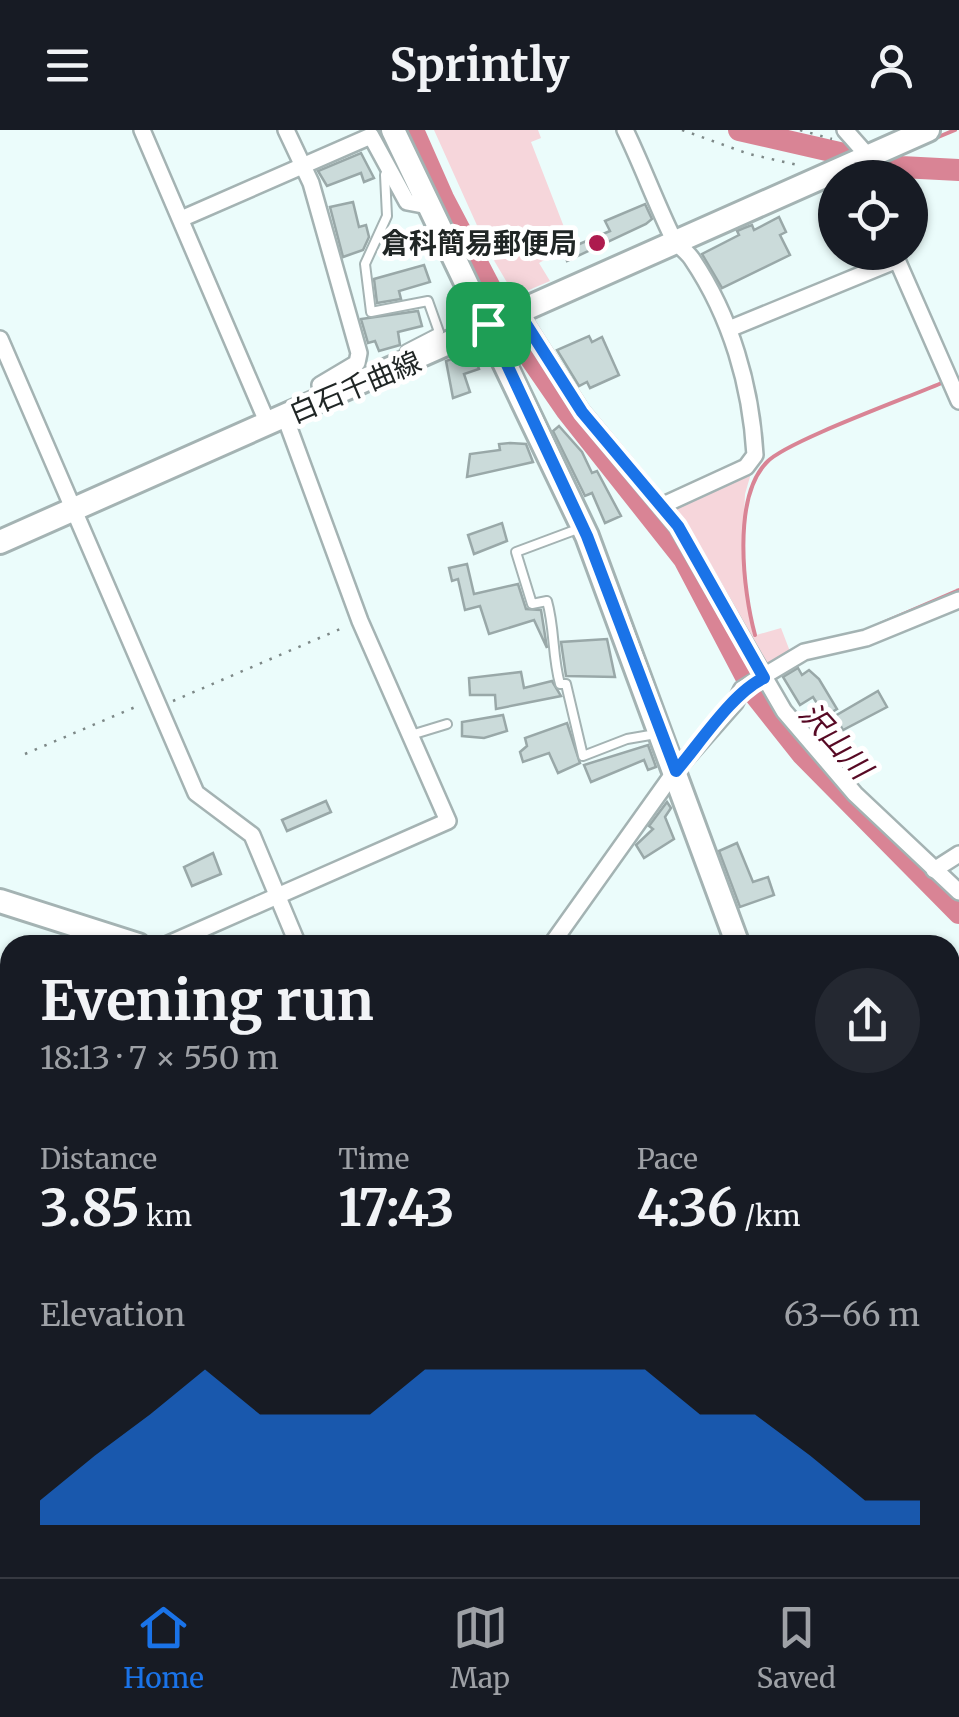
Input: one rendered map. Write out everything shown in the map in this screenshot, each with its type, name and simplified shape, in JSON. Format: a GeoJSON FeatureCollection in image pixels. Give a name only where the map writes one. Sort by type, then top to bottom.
{"type":"FeatureCollection","features":[{"type":"Feature","properties":{"kind":"main road"},"geometry":{"type":"LineString","coordinates":[[393,130],[490,324],[587,536],[734,935]]}},
{"type":"Feature","properties":{"kind":"main road","name":"白石千曲線"},"geometry":{"type":"LineString","coordinates":[[856,160],[928,130]]}},
{"type":"Feature","properties":{"kind":"main road","name":"白石千曲線"},"geometry":{"type":"LineString","coordinates":[[0,542],[401,367],[516,310],[818,177]]}},
{"type":"Feature","properties":{"kind":"main road"},"geometry":{"type":"LineString","coordinates":[[0,901],[107,935]]}},
{"type":"Feature","properties":{"kind":"street"},"geometry":{"type":"LineString","coordinates":[[142,130],[277,420],[448,821],[187,935]]}},
{"type":"Feature","properties":{"kind":"street"},"geometry":{"type":"LineString","coordinates":[[286,130],[311,184],[349,319],[357,363],[320,385],[325,399]]}},
{"type":"Feature","properties":{"kind":"street"},"geometry":{"type":"LineString","coordinates":[[625,130],[674,241],[691,256],[729,329],[746,386],[755,455],[746,467],[662,506]]}},
{"type":"Feature","properties":{"kind":"street"},"geometry":{"type":"LineString","coordinates":[[845,130],[851,160]]}},
{"type":"Feature","properties":{"kind":"street"},"geometry":{"type":"LineString","coordinates":[[181,219],[371,136],[408,202],[428,206]]}},
{"type":"Feature","properties":{"kind":"street"},"geometry":{"type":"LineString","coordinates":[[729,329],[863,270]]}},
{"type":"Feature","properties":{"kind":"street"},"geometry":{"type":"LineString","coordinates":[[902,270],[952,368],[959,401]]}},
{"type":"Feature","properties":{"kind":"street"},"geometry":{"type":"LineString","coordinates":[[516,310],[582,412],[662,506],[699,560],[760,679],[814,748],[959,892]]}},
{"type":"Feature","properties":{"kind":"street"},"geometry":{"type":"LineString","coordinates":[[0,339],[196,793],[252,835],[294,935]]}},
{"type":"Feature","properties":{"kind":"street"},"geometry":{"type":"LineString","coordinates":[[559,935],[676,771],[735,704],[742,689],[804,652],[866,638],[959,600]]}},
{"type":"Feature","properties":{"kind":"street"},"geometry":{"type":"LineString","coordinates":[[934,870],[959,854]]}},
{"type":"Feature","properties":{"kind":"lane"},"geometry":{"type":"LineString","coordinates":[[366,138],[388,187],[387,216],[365,264],[371,312]]}},
{"type":"Feature","properties":{"kind":"lane"},"geometry":{"type":"LineString","coordinates":[[349,319],[428,300],[439,332],[406,348],[401,367]]}},
{"type":"Feature","properties":{"kind":"lane"},"geometry":{"type":"LineString","coordinates":[[575,530],[516,552],[532,604],[547,600],[557,635],[554,660],[560,684],[566,684],[583,756],[627,739],[661,733]]}},
{"type":"Feature","properties":{"kind":"lane"},"geometry":{"type":"LineString","coordinates":[[410,735],[447,724]]}},
{"type":"Feature","properties":{"kind":"path"},"geometry":{"type":"LineString","coordinates":[[682,130],[749,154],[826,160]]}},
{"type":"Feature","properties":{"kind":"path"},"geometry":{"type":"LineString","coordinates":[[800,130],[848,160]]}},
{"type":"Feature","properties":{"kind":"path"},"geometry":{"type":"LineString","coordinates":[[24,754],[360,621]]}},
{"type":"Feature","properties":{"kind":"shaded area"},"geometry":{"type":"Polygon","coordinates":[[[434,130],[538,130],[541,138],[531,142],[571,245],[539,263],[550,281],[515,296],[489,252],[434,130]]]}},
{"type":"Feature","properties":{"kind":"shaded area"},"geometry":{"type":"Polygon","coordinates":[[[752,470],[745,494],[742,565],[753,636],[781,628],[791,654],[766,669],[673,511],[673,507],[752,470]]]}},
{"type":"Feature","properties":{"kind":"building"},"geometry":{"type":"Polygon","coordinates":[[[361,153],[374,178],[364,182],[361,173],[327,186],[318,171],[361,153]]]}},
{"type":"Feature","properties":{"kind":"building"},"geometry":{"type":"Polygon","coordinates":[[[353,202],[359,227],[366,225],[369,237],[363,250],[343,257],[330,207],[353,202]]]}},
{"type":"Feature","properties":{"kind":"building"},"geometry":{"type":"Polygon","coordinates":[[[645,204],[652,219],[646,224],[567,261],[563,251],[610,231],[605,221],[645,204]]]}},
{"type":"Feature","properties":{"kind":"building"},"geometry":{"type":"Polygon","coordinates":[[[779,217],[786,232],[780,235],[790,255],[722,288],[702,254],[739,235],[737,231],[752,225],[754,230],[779,217]]]}},
{"type":"Feature","properties":{"kind":"building"},"geometry":{"type":"Polygon","coordinates":[[[424,265],[430,282],[399,291],[401,299],[377,303],[374,279],[424,265]]]}},
{"type":"Feature","properties":{"kind":"building"},"geometry":{"type":"Polygon","coordinates":[[[418,311],[422,326],[398,332],[400,345],[379,351],[375,341],[368,343],[361,319],[418,311]]]}},
{"type":"Feature","properties":{"kind":"building"},"geometry":{"type":"Polygon","coordinates":[[[589,336],[592,342],[602,337],[619,375],[590,388],[587,382],[579,386],[557,350],[589,336]]]}},
{"type":"Feature","properties":{"kind":"building"},"geometry":{"type":"Polygon","coordinates":[[[473,351],[479,369],[464,374],[470,392],[453,398],[446,361],[473,351]]]}},
{"type":"Feature","properties":{"kind":"building"},"geometry":{"type":"Polygon","coordinates":[[[559,426],[582,452],[592,473],[597,471],[621,516],[605,523],[592,493],[585,496],[553,431],[559,426]]]}},
{"type":"Feature","properties":{"kind":"building"},"geometry":{"type":"Polygon","coordinates":[[[499,444],[526,444],[533,462],[467,477],[470,454],[500,450],[499,444]]]}},
{"type":"Feature","properties":{"kind":"building"},"geometry":{"type":"Polygon","coordinates":[[[502,523],[507,541],[474,554],[468,535],[502,523]]]}},
{"type":"Feature","properties":{"kind":"building"},"geometry":{"type":"Polygon","coordinates":[[[467,564],[474,594],[518,584],[526,609],[541,610],[547,648],[534,620],[489,634],[480,606],[465,610],[458,579],[452,581],[449,568],[467,564]]]}},
{"type":"Feature","properties":{"kind":"building"},"geometry":{"type":"Polygon","coordinates":[[[607,639],[615,677],[566,676],[561,642],[607,639]]]}},
{"type":"Feature","properties":{"kind":"building"},"geometry":{"type":"Polygon","coordinates":[[[798,668],[802,675],[809,670],[819,679],[837,709],[825,716],[813,697],[800,705],[783,677],[798,668]]]}},
{"type":"Feature","properties":{"kind":"building"},"geometry":{"type":"Polygon","coordinates":[[[521,672],[524,688],[552,681],[561,696],[496,709],[495,695],[470,695],[469,678],[521,672]]]}},
{"type":"Feature","properties":{"kind":"building"},"geometry":{"type":"Polygon","coordinates":[[[878,691],[887,707],[843,730],[835,716],[878,691]]]}},
{"type":"Feature","properties":{"kind":"building"},"geometry":{"type":"Polygon","coordinates":[[[503,715],[507,731],[484,738],[462,736],[462,722],[503,715]]]}},
{"type":"Feature","properties":{"kind":"building"},"geometry":{"type":"Polygon","coordinates":[[[567,723],[580,763],[558,773],[549,753],[523,762],[520,752],[527,746],[525,738],[567,723]]]}},
{"type":"Feature","properties":{"kind":"building"},"geometry":{"type":"Polygon","coordinates":[[[648,745],[656,767],[648,770],[644,760],[591,782],[584,765],[648,745]]]}},
{"type":"Feature","properties":{"kind":"building"},"geometry":{"type":"Polygon","coordinates":[[[326,801],[331,812],[287,831],[282,820],[326,801]]]}},
{"type":"Feature","properties":{"kind":"building"},"geometry":{"type":"Polygon","coordinates":[[[667,802],[671,808],[665,817],[674,839],[644,858],[636,845],[653,829],[649,826],[667,802]]]}},
{"type":"Feature","properties":{"kind":"building"},"geometry":{"type":"Polygon","coordinates":[[[737,843],[753,882],[768,877],[774,895],[740,907],[719,851],[737,843]]]}},
{"type":"Feature","properties":{"kind":"building"},"geometry":{"type":"Polygon","coordinates":[[[213,853],[221,874],[192,886],[184,867],[213,853]]]}},
{"type":"Feature","properties":{"kind":"waterway","name":"沢山川"},"geometry":{"type":"LineString","coordinates":[[413,130],[443,198],[516,337],[567,411],[684,559],[756,696],[802,754],[959,913]]}},
{"type":"Feature","properties":{"kind":"waterway"},"geometry":{"type":"LineString","coordinates":[[739,130],[901,167],[959,170]]}},
{"type":"Feature","properties":{"kind":"waterway"},"geometry":{"type":"LineString","coordinates":[[931,140],[955,130]]}},
{"type":"Feature","properties":{"kind":"waterway"},"geometry":{"type":"LineString","coordinates":[[755,635],[743,545],[749,498],[767,462],[823,431],[944,382]]}},
{"type":"Feature","properties":{"kind":"waterway"},"geometry":{"type":"LineString","coordinates":[[880,624],[959,590]]}},
{"type":"Feature","properties":{"kind":"place","name":"倉科簡易郵便局"},"geometry":{"type":"Point","coordinates":[597,243]}},
{"type":"Feature","properties":{"kind":"route"},"geometry":{"type":"LineString","coordinates":[[517,310],[582,412],[678,526],[764,678],[742,689],[735,704],[676,771],[587,536],[488,324],[517,310]]}}]}
